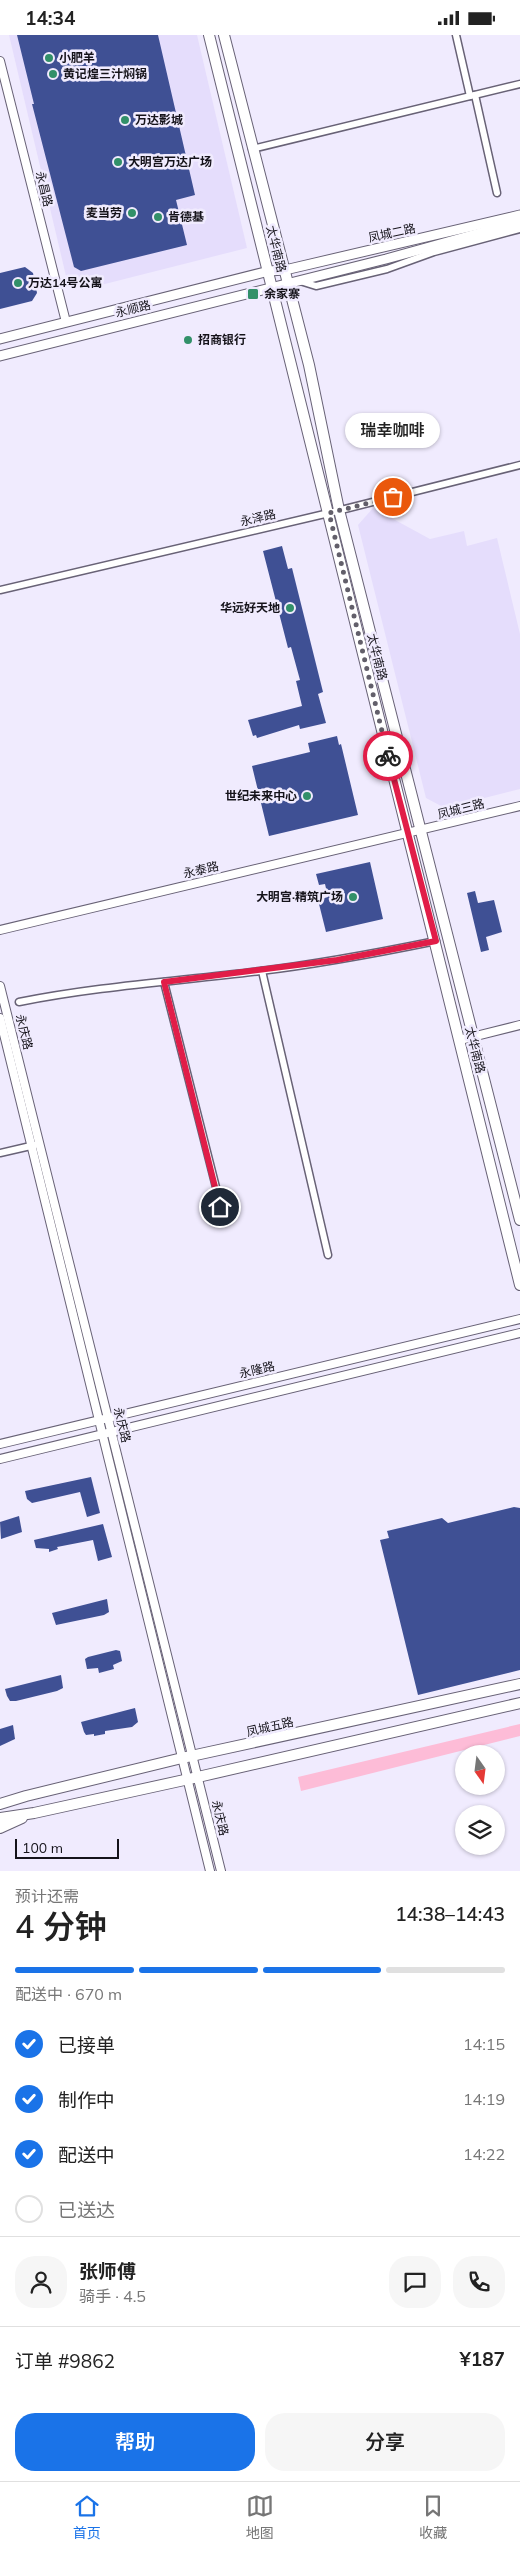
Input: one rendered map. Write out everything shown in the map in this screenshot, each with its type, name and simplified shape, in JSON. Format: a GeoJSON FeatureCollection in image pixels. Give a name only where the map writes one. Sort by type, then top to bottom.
{"type":"FeatureCollection","features":[{"type":"Feature","properties":{"kind":"main road","name":"太华南路"},"geometry":{"type":"LineString","coordinates":[[209,35],[272,287],[420,831],[520,1220]]}},
{"type":"Feature","properties":{"kind":"main road","name":"太华南路"},"geometry":{"type":"LineString","coordinates":[[224,35],[252,149],[285,270],[292,281],[309,365],[334,511],[407,834],[436,941],[520,1285]]}},
{"type":"Feature","properties":{"kind":"main road","name":"凤城二路"},"geometry":{"type":"LineString","coordinates":[[269,271],[285,270],[520,215]]}},
{"type":"Feature","properties":{"kind":"main road","name":"凤城二路"},"geometry":{"type":"LineString","coordinates":[[272,287],[386,259],[520,222]]}},
{"type":"Feature","properties":{"kind":"main road","name":"永顺路"},"geometry":{"type":"LineString","coordinates":[[0,339],[269,271]]}},
{"type":"Feature","properties":{"kind":"main road","name":"永顺路"},"geometry":{"type":"LineString","coordinates":[[0,356],[272,287]]}},
{"type":"Feature","properties":{"kind":"main road","name":"凤城五路"},"geometry":{"type":"LineString","coordinates":[[26,1796],[182,1758],[520,1684]]}},
{"type":"Feature","properties":{"kind":"main road"},"geometry":{"type":"LineString","coordinates":[[0,1818],[34,1813],[520,1703]]}},
{"type":"Feature","properties":{"kind":"main road"},"geometry":{"type":"LineString","coordinates":[[0,1796],[26,1796]]}},
{"type":"Feature","properties":{"kind":"main road"},"geometry":{"type":"LineString","coordinates":[[0,1805],[26,1796]]}},
{"type":"Feature","properties":{"kind":"main road"},"geometry":{"type":"LineString","coordinates":[[0,1828],[34,1813]]}},
{"type":"Feature","properties":{"kind":"street"},"geometry":{"type":"LineString","coordinates":[[456,35],[497,193]]}},
{"type":"Feature","properties":{"kind":"street","name":"永昌路"},"geometry":{"type":"LineString","coordinates":[[0,61],[66,322]]}},
{"type":"Feature","properties":{"kind":"street"},"geometry":{"type":"LineString","coordinates":[[252,149],[520,84]]}},
{"type":"Feature","properties":{"kind":"street"},"geometry":{"type":"LineString","coordinates":[[292,281],[316,286],[387,269],[434,252],[520,229]]}},
{"type":"Feature","properties":{"kind":"street","name":"永泽路"},"geometry":{"type":"LineString","coordinates":[[0,590],[520,465]]}},
{"type":"Feature","properties":{"kind":"street","name":"凤城三路"},"geometry":{"type":"LineString","coordinates":[[407,834],[520,806]]}},
{"type":"Feature","properties":{"kind":"street","name":"永泰路"},"geometry":{"type":"LineString","coordinates":[[0,930],[407,834]]}},
{"type":"Feature","properties":{"kind":"street"},"geometry":{"type":"LineString","coordinates":[[20,1002],[71,992],[262,971],[355,957],[436,941]]}},
{"type":"Feature","properties":{"kind":"street"},"geometry":{"type":"LineString","coordinates":[[262,971],[328,1255]]}},
{"type":"Feature","properties":{"kind":"street"},"geometry":{"type":"LineString","coordinates":[[164,982],[220,1207]]}},
{"type":"Feature","properties":{"kind":"street","name":"永庆路"},"geometry":{"type":"LineString","coordinates":[[0,986],[41,1143],[193,1757],[192,1778],[210,1871]]}},
{"type":"Feature","properties":{"kind":"street","name":"永庆路"},"geometry":{"type":"LineString","coordinates":[[0,1019],[182,1758],[192,1778],[221,1871]]}},
{"type":"Feature","properties":{"kind":"street"},"geometry":{"type":"LineString","coordinates":[[460,1040],[520,1025]]}},
{"type":"Feature","properties":{"kind":"street"},"geometry":{"type":"LineString","coordinates":[[0,1153],[41,1143]]}},
{"type":"Feature","properties":{"kind":"street","name":"永隆路"},"geometry":{"type":"LineString","coordinates":[[0,1444],[520,1319]]}},
{"type":"Feature","properties":{"kind":"street","name":"永隆路"},"geometry":{"type":"LineString","coordinates":[[0,1459],[520,1333]]}},
{"type":"Feature","properties":{"kind":"shaded area","name":"大明宫万达广场"},"geometry":{"type":"Polygon","coordinates":[[[9,35],[197,35],[247,248],[89,288],[66,276],[9,35]]]}},
{"type":"Feature","properties":{"kind":"shaded area"},"geometry":{"type":"Polygon","coordinates":[[[373,508],[430,539],[464,531],[467,546],[497,538],[520,634],[520,789],[445,808],[426,798],[358,525],[373,508]]]}},
{"type":"Feature","properties":{"kind":"shaded area"},"geometry":{"type":"Polygon","coordinates":[[[520,1724],[520,1736],[484,1745],[455,1745],[455,1752],[301,1791],[298,1777],[520,1724]]]}},
{"type":"Feature","properties":{"kind":"building","name":"大明宫万达广场"},"geometry":{"type":"Polygon","coordinates":[[[17,35],[158,35],[195,195],[176,200],[187,245],[81,271],[74,267],[32,104],[34,104],[17,35]]]}},
{"type":"Feature","properties":{"kind":"building","name":"万达14号公寓"},"geometry":{"type":"Polygon","coordinates":[[[25,267],[33,273],[37,293],[32,301],[0,309],[0,273],[25,267]]]}},
{"type":"Feature","properties":{"kind":"building","name":"华远好天地"},"geometry":{"type":"Polygon","coordinates":[[[282,546],[288,569],[292,568],[323,692],[318,694],[326,723],[300,729],[299,725],[257,738],[256,735],[253,736],[248,720],[302,706],[296,681],[300,680],[291,647],[288,648],[263,551],[282,546]]]}},
{"type":"Feature","properties":{"kind":"building","name":"世纪未来中心"},"geometry":{"type":"Polygon","coordinates":[[[337,736],[339,745],[341,744],[358,815],[269,836],[252,766],[310,752],[308,743],[337,736]]]}},
{"type":"Feature","properties":{"kind":"building","name":"大明宫·精筑广场"},"geometry":{"type":"Polygon","coordinates":[[[370,862],[383,919],[326,932],[318,900],[328,897],[325,884],[319,885],[316,874],[370,862]]]}},
{"type":"Feature","properties":{"kind":"building"},"geometry":{"type":"Polygon","coordinates":[[[475,891],[478,903],[494,900],[502,932],[486,937],[489,950],[481,952],[467,893],[475,891]]]}},
{"type":"Feature","properties":{"kind":"building"},"geometry":{"type":"Polygon","coordinates":[[[91,1477],[100,1513],[87,1517],[80,1492],[32,1503],[27,1499],[25,1491],[91,1477]]]}},
{"type":"Feature","properties":{"kind":"building"},"geometry":{"type":"Polygon","coordinates":[[[514,1507],[520,1508],[520,1670],[418,1695],[380,1540],[389,1538],[387,1531],[442,1518],[448,1523],[514,1507]]]}},
{"type":"Feature","properties":{"kind":"building"},"geometry":{"type":"Polygon","coordinates":[[[19,1516],[22,1532],[1,1539],[0,1522],[19,1516]]]}},
{"type":"Feature","properties":{"kind":"building"},"geometry":{"type":"Polygon","coordinates":[[[103,1524],[112,1557],[98,1561],[93,1540],[57,1547],[58,1549],[49,1552],[49,1549],[36,1548],[34,1540],[103,1524]]]}},
{"type":"Feature","properties":{"kind":"building"},"geometry":{"type":"Polygon","coordinates":[[[107,1599],[109,1612],[104,1615],[56,1625],[52,1613],[107,1599]]]}},
{"type":"Feature","properties":{"kind":"building"},"geometry":{"type":"Polygon","coordinates":[[[116,1650],[120,1651],[122,1661],[113,1665],[114,1669],[99,1673],[98,1668],[87,1669],[85,1659],[88,1657],[116,1650]]]}},
{"type":"Feature","properties":{"kind":"building"},"geometry":{"type":"Polygon","coordinates":[[[61,1675],[63,1688],[57,1691],[16,1701],[10,1701],[7,1696],[5,1689],[61,1675]]]}},
{"type":"Feature","properties":{"kind":"building"},"geometry":{"type":"Polygon","coordinates":[[[135,1708],[138,1722],[132,1727],[105,1731],[105,1734],[94,1736],[94,1734],[86,1735],[84,1732],[81,1722],[135,1708]]]}},
{"type":"Feature","properties":{"kind":"building"},"geometry":{"type":"Polygon","coordinates":[[[13,1725],[15,1739],[0,1746],[0,1729],[13,1725]]]}},
{"type":"Feature","properties":{"kind":"way so far"},"geometry":{"type":"LineString","coordinates":[[388,756],[329,513],[393,497]]}},
{"type":"Feature","properties":{"kind":"place","name":"小肥羊"},"geometry":{"type":"Point","coordinates":[49,58]}},
{"type":"Feature","properties":{"kind":"place","name":"黄记煌三汁焖锅"},"geometry":{"type":"Point","coordinates":[53,74]}},
{"type":"Feature","properties":{"kind":"place","name":"万达影城"},"geometry":{"type":"Point","coordinates":[125,120]}},
{"type":"Feature","properties":{"kind":"place","name":"大明宫万达广场"},"geometry":{"type":"Point","coordinates":[118,162]}},
{"type":"Feature","properties":{"kind":"place","name":"麦当劳"},"geometry":{"type":"Point","coordinates":[132,213]}},
{"type":"Feature","properties":{"kind":"place","name":"肯德基"},"geometry":{"type":"Point","coordinates":[158,217]}},
{"type":"Feature","properties":{"kind":"place","name":"万达14号公寓"},"geometry":{"type":"Point","coordinates":[18,283]}},
{"type":"Feature","properties":{"kind":"place","name":"余家寨"},"geometry":{"type":"Point","coordinates":[253,294]}},
{"type":"Feature","properties":{"kind":"place","name":"招商银行"},"geometry":{"type":"Point","coordinates":[188,340]}},
{"type":"Feature","properties":{"kind":"place","name":"瑞幸咖啡"},"geometry":{"type":"Point","coordinates":[393,497]}},
{"type":"Feature","properties":{"kind":"place","name":"华远好天地"},"geometry":{"type":"Point","coordinates":[290,608]}},
{"type":"Feature","properties":{"kind":"place","name":"世纪未来中心"},"geometry":{"type":"Point","coordinates":[307,796]}},
{"type":"Feature","properties":{"kind":"place","name":"大明宫·精筑广场"},"geometry":{"type":"Point","coordinates":[353,897]}},
{"type":"Feature","properties":{"kind":"route"},"geometry":{"type":"LineString","coordinates":[[220,1207],[164,982],[337,960],[436,941],[388,756]]}}]}
